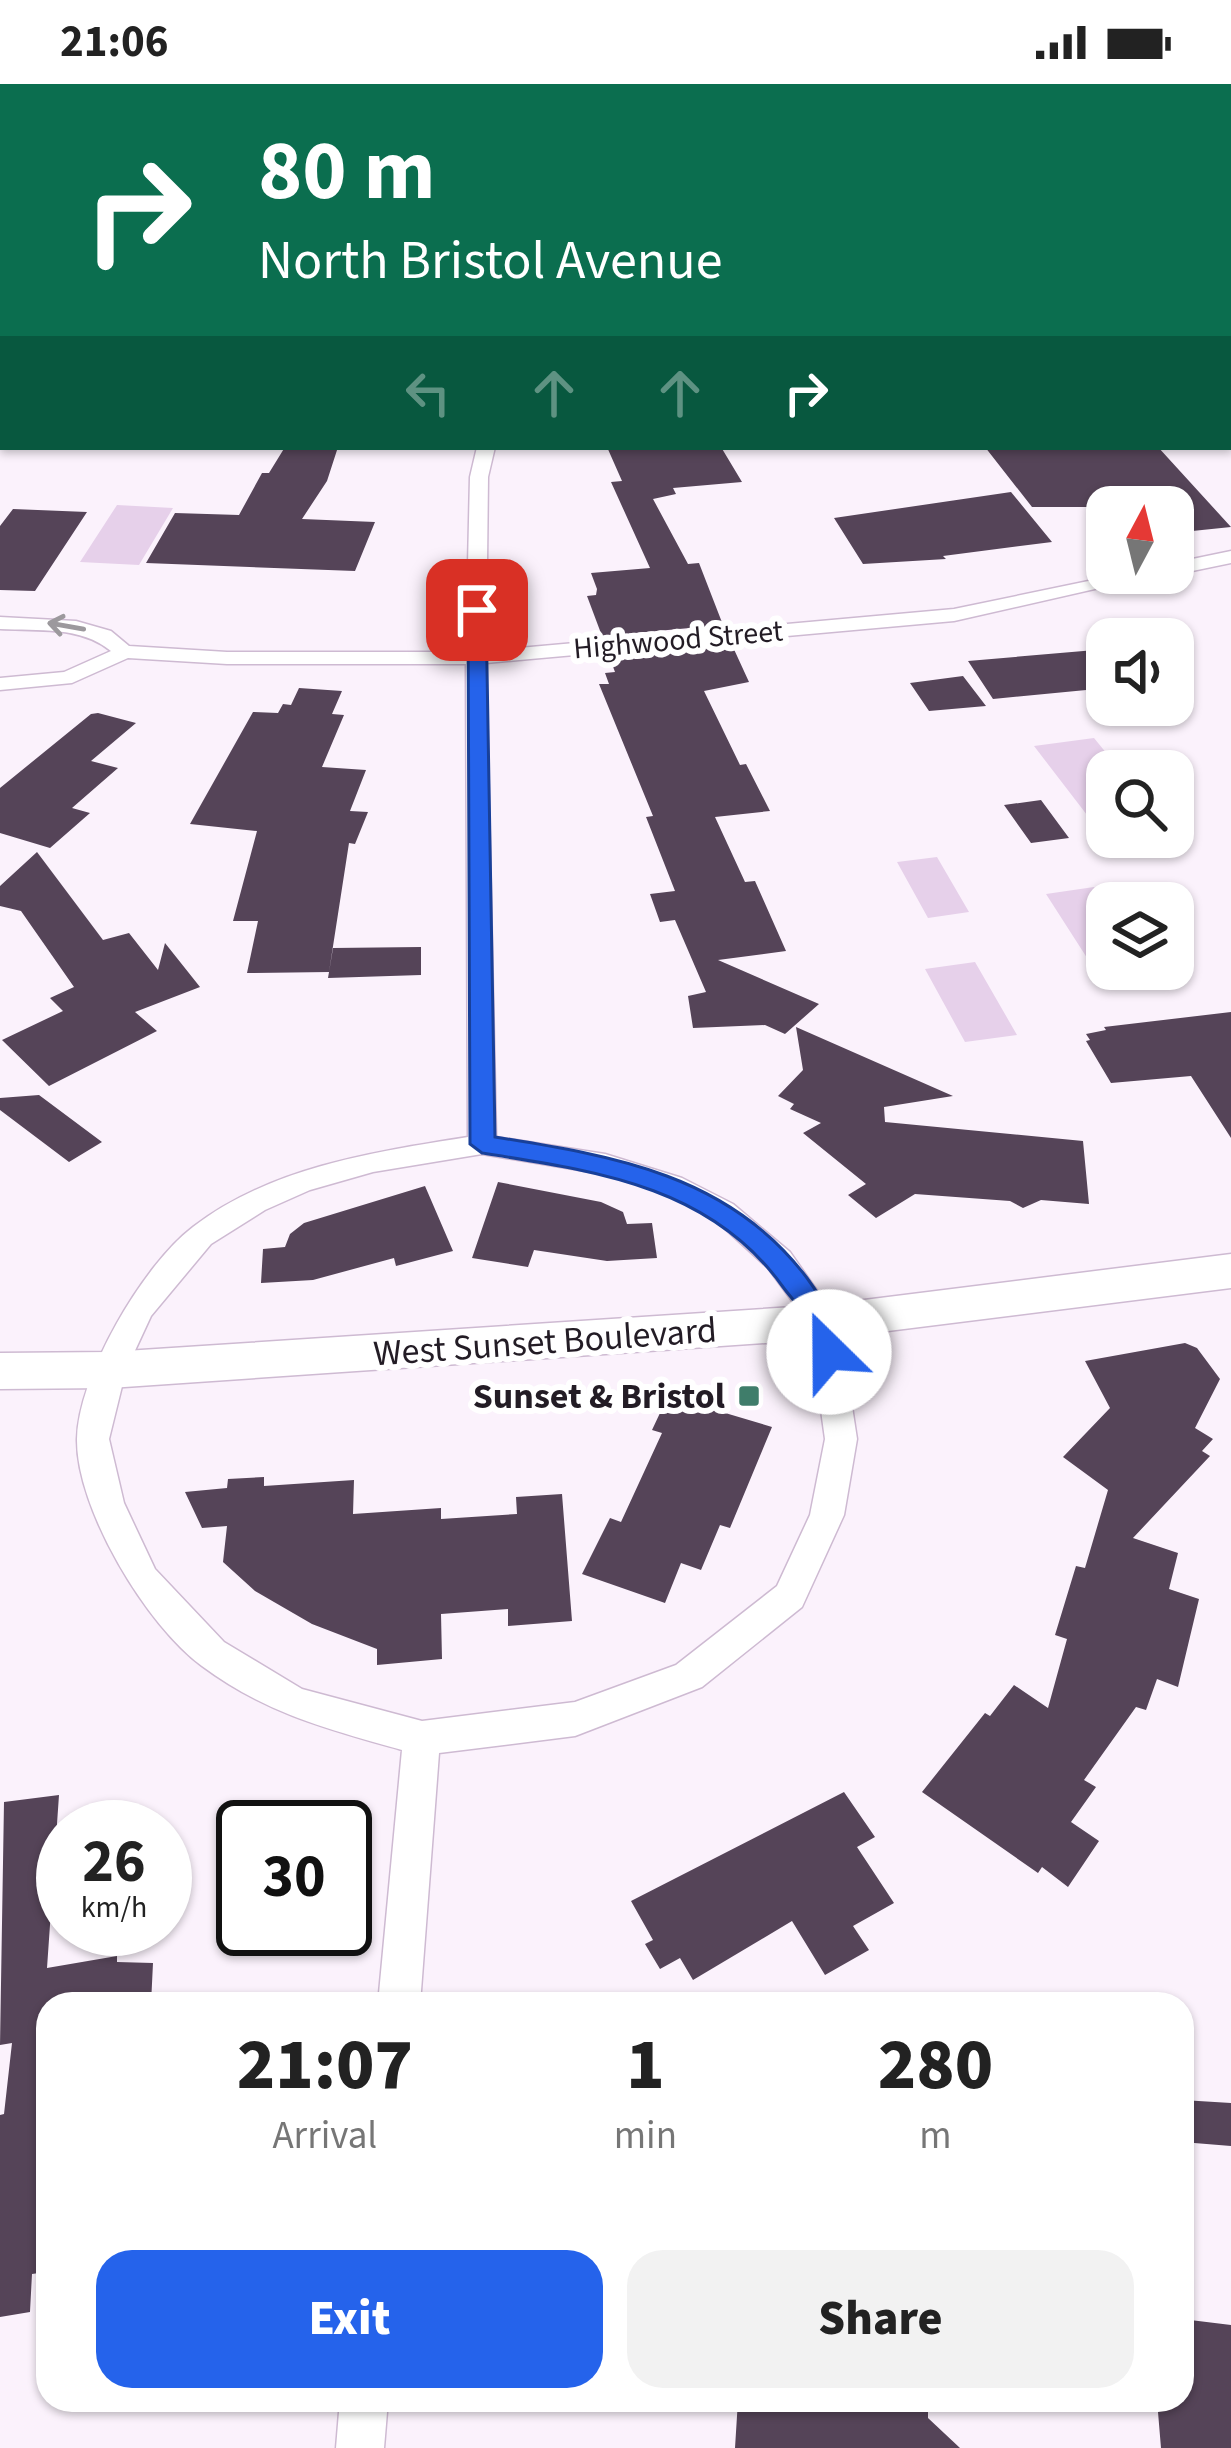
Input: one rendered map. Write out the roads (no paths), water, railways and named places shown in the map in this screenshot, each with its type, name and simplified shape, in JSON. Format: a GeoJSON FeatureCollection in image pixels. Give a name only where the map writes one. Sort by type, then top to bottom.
{"type":"FeatureCollection","features":[{"type":"Feature","properties":{"kind":"main road","name":"West Sunset Boulevard"},"geometry":{"type":"LineString","coordinates":[[0,1371],[110,1370],[824,1322],[1231,1271]]}},
{"type":"Feature","properties":{"kind":"street"},"geometry":{"type":"LineString","coordinates":[[482,1144],[476,658],[479,477],[485,450]]}},
{"type":"Feature","properties":{"kind":"street"},"geometry":{"type":"LineString","coordinates":[[1194,565],[1231,557]]}},
{"type":"Feature","properties":{"kind":"street","name":"Highwood Street"},"geometry":{"type":"LineString","coordinates":[[0,623],[76,627],[104,635],[124,652],[227,658],[476,658],[954,615],[1086,587]]}},
{"type":"Feature","properties":{"kind":"street","name":"Highwood Street"},"geometry":{"type":"LineString","coordinates":[[0,684],[80,676],[104,668],[124,652]]}},
{"type":"Feature","properties":{"kind":"street"},"geometry":{"type":"LineString","coordinates":[[482,1144],[605,1164],[672,1185],[723,1211],[778,1260],[824,1322],[841,1439],[827,1516],[790,1596],[688,1676],[575,1719],[422,1738],[293,1703],[212,1654],[143,1579],[107,1503],[93,1439],[110,1370],[138,1310],[202,1236],[255,1203],[300,1183],[372,1162],[482,1144]]}},
{"type":"Feature","properties":{"kind":"street"},"geometry":{"type":"LineString","coordinates":[[400,1992],[422,1738]]}},
{"type":"Feature","properties":{"kind":"street"},"geometry":{"type":"LineString","coordinates":[[360,2448],[363,2412]]}},
{"type":"Feature","properties":{"kind":"place","name":"Sunset & Bristol"},"geometry":{"type":"Point","coordinates":[749,1396]}}]}
